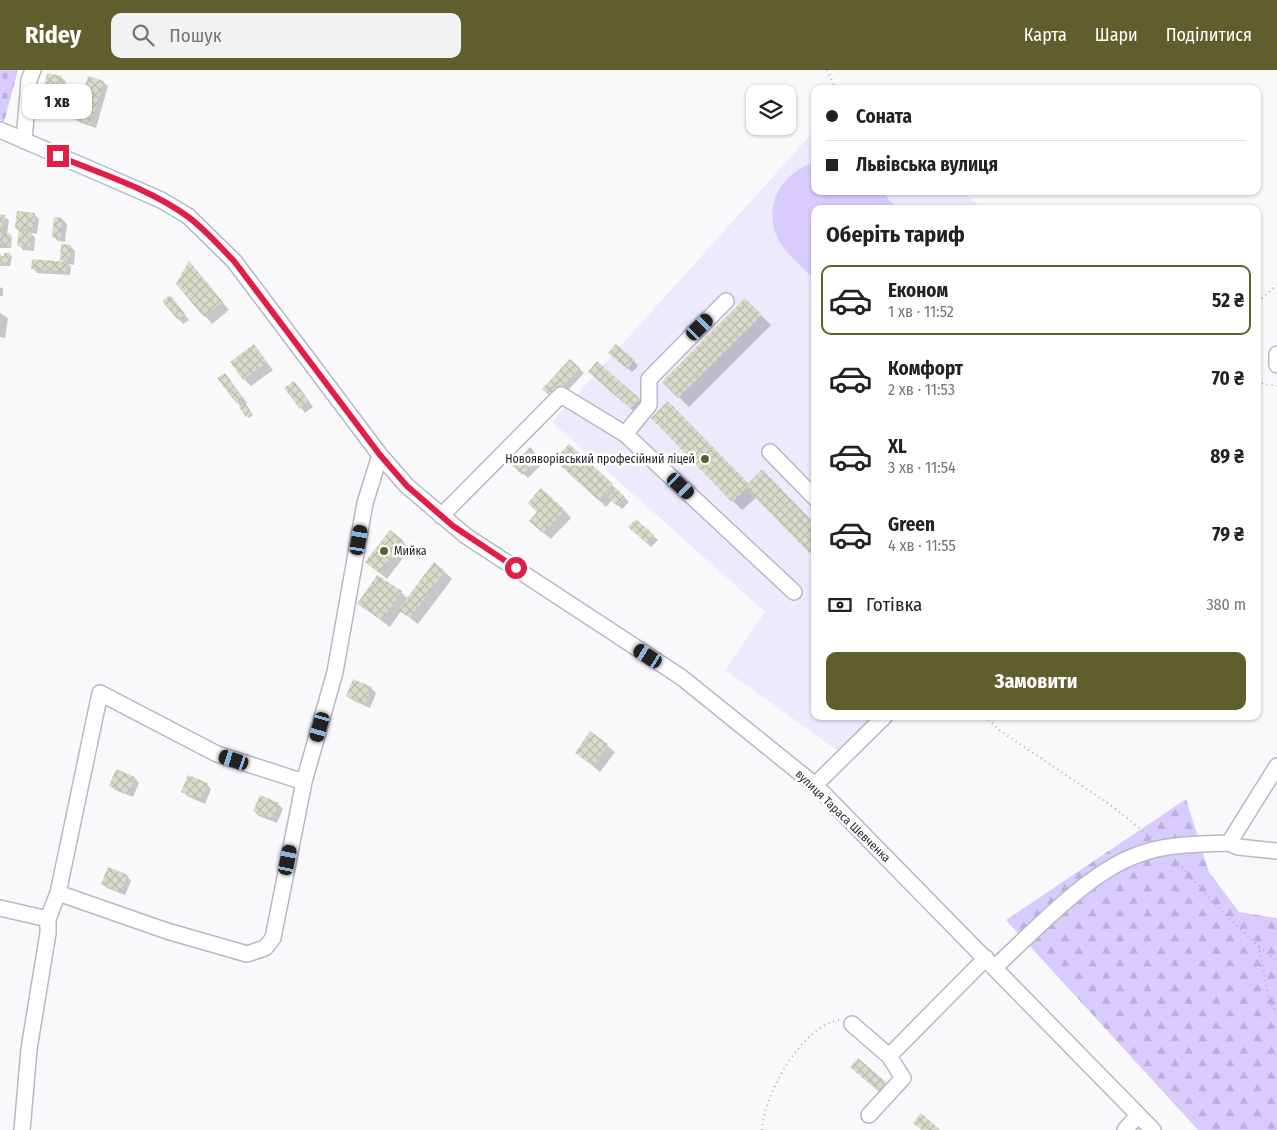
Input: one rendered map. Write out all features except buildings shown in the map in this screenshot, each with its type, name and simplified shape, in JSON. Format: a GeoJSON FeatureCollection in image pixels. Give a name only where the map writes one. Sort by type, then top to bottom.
{"type":"FeatureCollection","features":[{"type":"Feature","properties":{"kind":"street"},"geometry":{"type":"LineString","coordinates":[[24,141],[29,80],[33,70]]}},
{"type":"Feature","properties":{"kind":"street","name":"вулиця Тараса Шевченка"},"geometry":{"type":"LineString","coordinates":[[0,130],[161,200],[188,216],[234,261],[380,455],[407,486],[466,536],[681,677],[815,786],[991,962],[1153,1130]]}},
{"type":"Feature","properties":{"kind":"street"},"geometry":{"type":"LineString","coordinates":[[625,434],[649,405],[649,379],[726,301]]}},
{"type":"Feature","properties":{"kind":"street"},"geometry":{"type":"LineString","coordinates":[[1277,354],[1277,365]]}},
{"type":"Feature","properties":{"kind":"street"},"geometry":{"type":"LineString","coordinates":[[441,516],[561,395],[625,434],[794,592]]}},
{"type":"Feature","properties":{"kind":"street"},"geometry":{"type":"LineString","coordinates":[[770,452],[811,494]]}},
{"type":"Feature","properties":{"kind":"street"},"geometry":{"type":"LineString","coordinates":[[58,893],[167,931],[246,954],[265,948],[273,938],[304,782],[335,672],[365,503],[380,455]]}},
{"type":"Feature","properties":{"kind":"street"},"geometry":{"type":"LineString","coordinates":[[22,1130],[29,1049],[48,933],[48,919],[58,893],[100,693],[217,754],[304,782]]}},
{"type":"Feature","properties":{"kind":"street"},"geometry":{"type":"LineString","coordinates":[[815,786],[881,720]]}},
{"type":"Feature","properties":{"kind":"street"},"geometry":{"type":"LineString","coordinates":[[1229,843],[1277,766]]}},
{"type":"Feature","properties":{"kind":"street"},"geometry":{"type":"LineString","coordinates":[[890,1056],[991,962],[1102,872],[1121,861],[1164,848],[1229,843],[1238,847],[1277,852]]}},
{"type":"Feature","properties":{"kind":"street"},"geometry":{"type":"LineString","coordinates":[[0,908],[48,919]]}},
{"type":"Feature","properties":{"kind":"street"},"geometry":{"type":"LineString","coordinates":[[852,1024],[890,1056],[903,1078],[869,1115]]}},
{"type":"Feature","properties":{"kind":"street"},"geometry":{"type":"LineString","coordinates":[[1125,1130],[1138,1115]]}},
{"type":"Feature","properties":{"kind":"path"},"geometry":{"type":"LineString","coordinates":[[826,70],[834,85]]}},
{"type":"Feature","properties":{"kind":"path"},"geometry":{"type":"LineString","coordinates":[[1261,299],[1277,285]]}},
{"type":"Feature","properties":{"kind":"path"},"geometry":{"type":"LineString","coordinates":[[1261,382],[1277,386]]}},
{"type":"Feature","properties":{"kind":"path"},"geometry":{"type":"LineString","coordinates":[[1259,947],[1277,960]]}},
{"type":"Feature","properties":{"kind":"path"},"geometry":{"type":"LineString","coordinates":[[762,1130],[771,1093],[799,1047],[813,1031],[829,1022],[841,1020],[852,1024]]}},
{"type":"Feature","properties":{"kind":"shaded area","name":"Новояворівський професійний ліцей"},"geometry":{"type":"Polygon","coordinates":[[[811,134],[811,195],[966,195],[979,205],[811,205],[811,720],[891,720],[848,761],[835,749],[725,670],[765,612],[552,422],[811,134]]]}},
{"type":"Feature","properties":{"kind":"green space"},"geometry":{"type":"Polygon","coordinates":[[[0,70],[18,70],[4,122],[0,120],[0,70]]]}},
{"type":"Feature","properties":{"kind":"green space"},"geometry":{"type":"Polygon","coordinates":[[[811,164],[811,195],[885,195],[894,205],[811,205],[811,276],[779,241],[773,223],[775,200],[779,190],[785,181],[811,164]]]}},
{"type":"Feature","properties":{"kind":"green space"},"geometry":{"type":"Polygon","coordinates":[[[1186,799],[1209,872],[1239,912],[1277,918],[1277,1130],[1198,1130],[1006,920],[1186,799]]]}},
{"type":"Feature","properties":{"kind":"place","name":"Новояворівський професійний ліцей"},"geometry":{"type":"Point","coordinates":[705,459]}},
{"type":"Feature","properties":{"kind":"place","name":"Мийка"},"geometry":{"type":"Point","coordinates":[384,551]}},
{"type":"Feature","properties":{"kind":"route"},"geometry":{"type":"LineString","coordinates":[[58,156],[161,200],[188,216],[234,261],[380,455],[407,486],[466,536],[516,568]]}}]}
